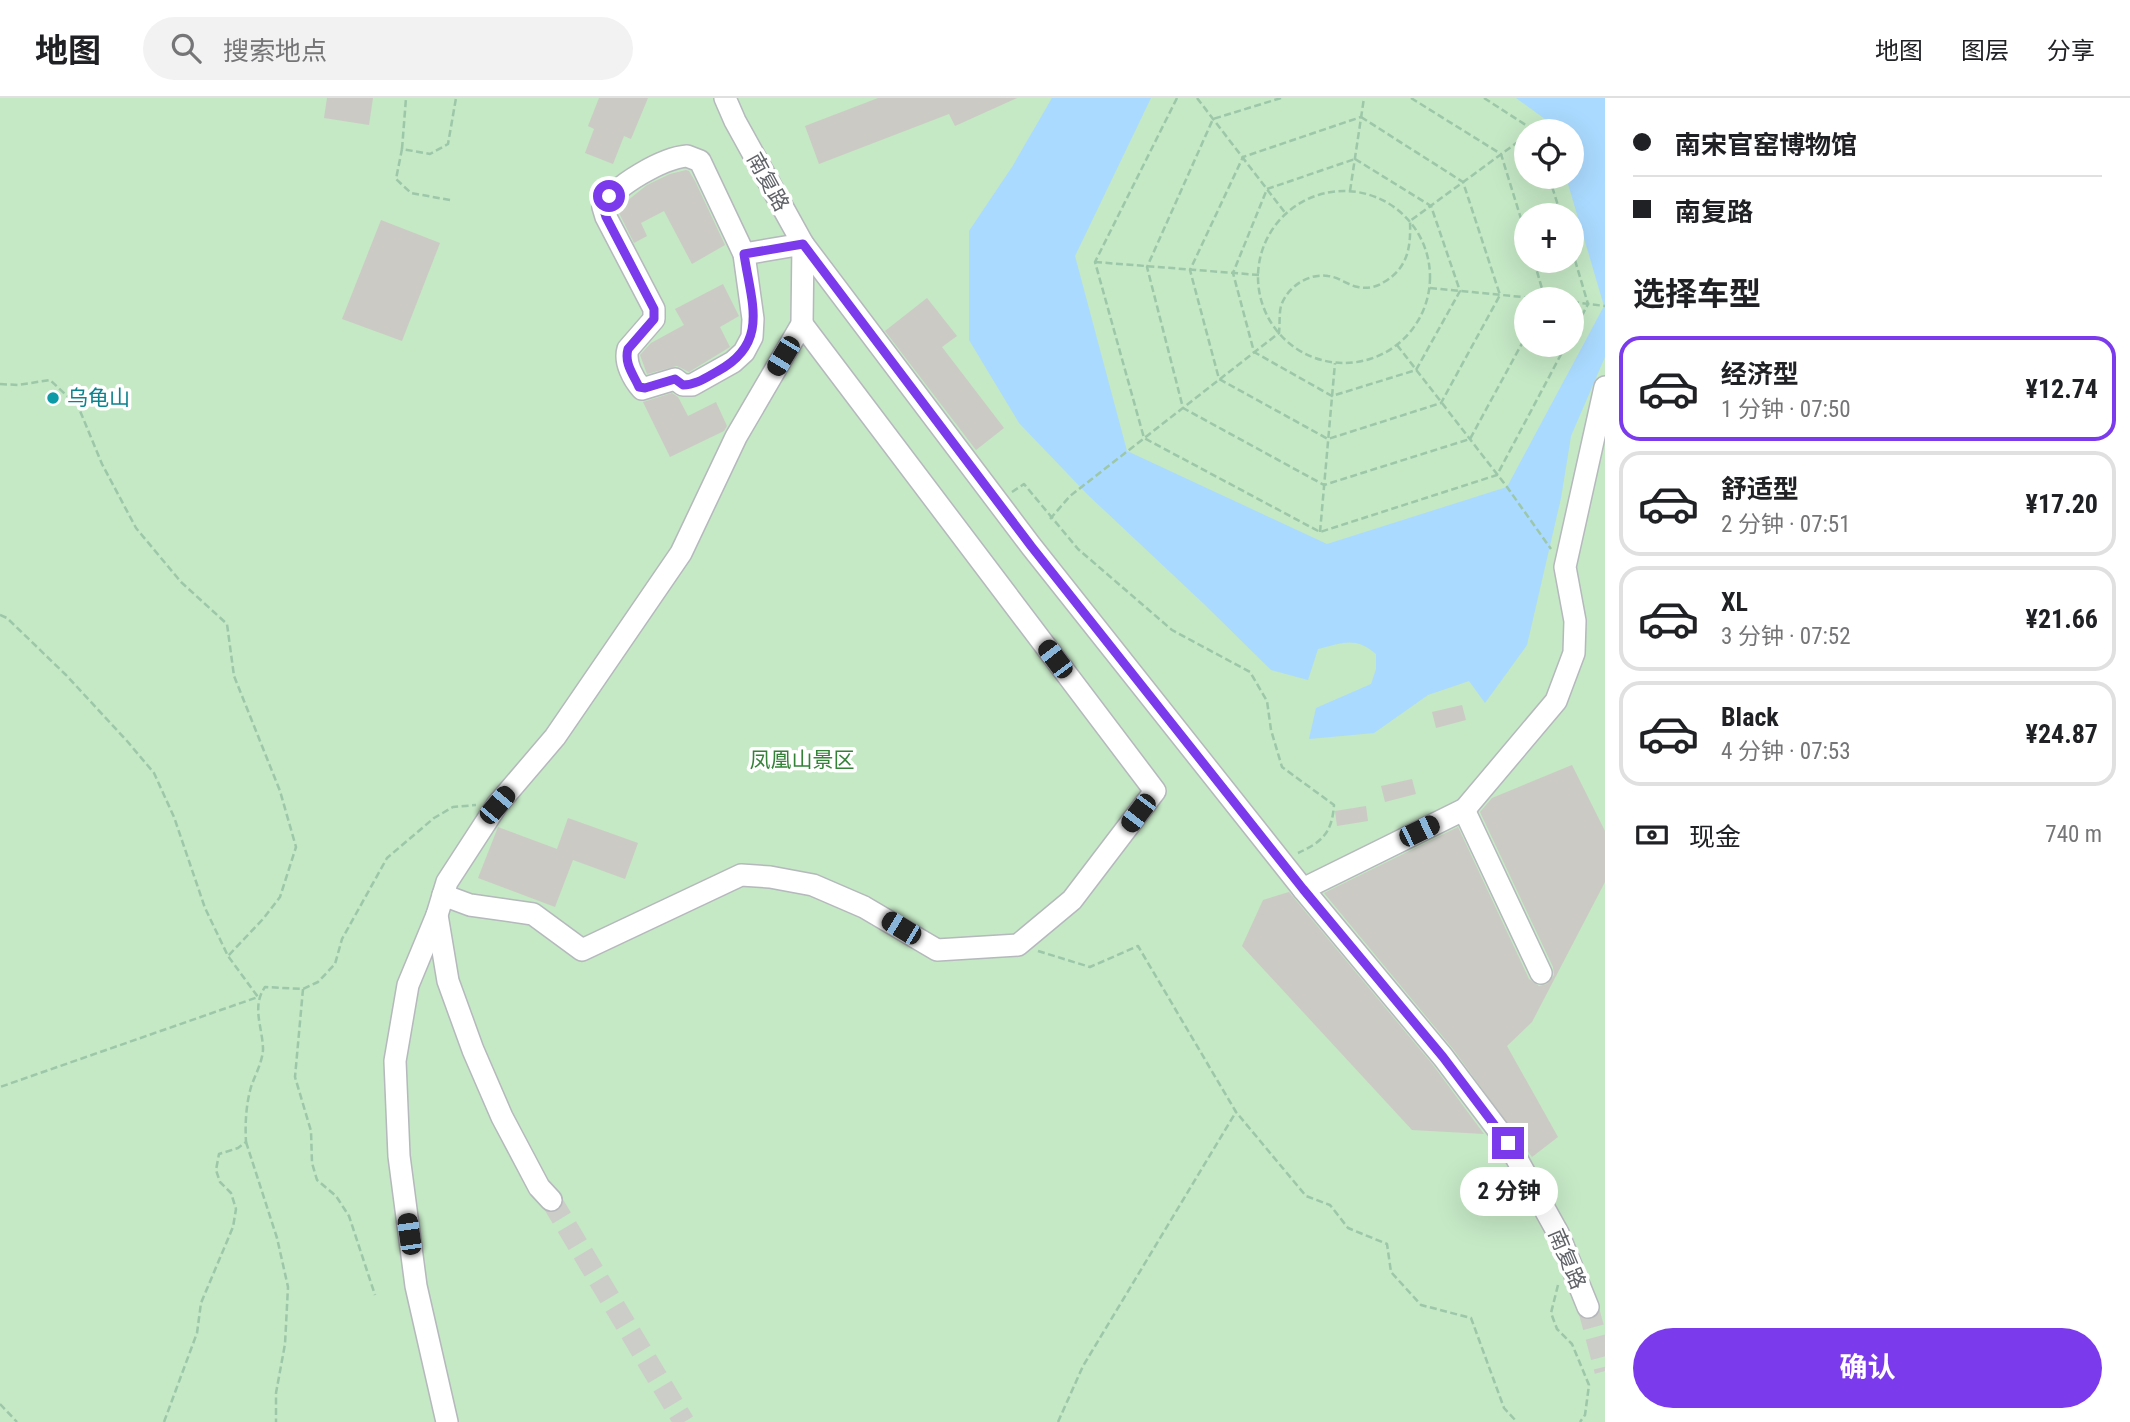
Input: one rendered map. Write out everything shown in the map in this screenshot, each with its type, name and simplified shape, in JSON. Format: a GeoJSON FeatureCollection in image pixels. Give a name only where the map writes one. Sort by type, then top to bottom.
{"type":"FeatureCollection","features":[{"type":"Feature","properties":{"kind":"street","name":"南复路"},"geometry":{"type":"LineString","coordinates":[[725,98],[803,244],[998,502],[1281,862],[1443,1057],[1508,1143],[1558,1233],[1588,1307]]}},
{"type":"Feature","properties":{"kind":"street"},"geometry":{"type":"LineString","coordinates":[[687,156],[700,161],[744,254],[753,319],[752,337],[744,352],[733,362],[692,385],[683,385],[675,379],[645,388],[639,387],[626,354],[654,319],[654,309],[606,217],[603,207],[609,196],[673,158],[687,156]]}},
{"type":"Feature","properties":{"kind":"street"},"geometry":{"type":"LineString","coordinates":[[447,1422],[416,1286],[399,1156],[395,1061],[408,985],[437,915],[447,882],[497,805],[555,737],[681,553],[736,437],[802,324],[803,244],[744,254]]}},
{"type":"Feature","properties":{"kind":"street"},"geometry":{"type":"LineString","coordinates":[[443,895],[470,905],[533,914],[582,950],[741,875],[769,877],[813,885],[864,906],[937,950],[1018,945],[1072,901],[1155,791],[802,324]]}},
{"type":"Feature","properties":{"kind":"street"},"geometry":{"type":"LineString","coordinates":[[1303,889],[1465,808],[1556,701],[1574,653],[1575,621],[1565,567],[1605,387]]}},
{"type":"Feature","properties":{"kind":"street"},"geometry":{"type":"LineString","coordinates":[[1465,808],[1541,973]]}},
{"type":"Feature","properties":{"kind":"street"},"geometry":{"type":"LineString","coordinates":[[437,915],[448,981],[472,1051],[502,1117],[540,1187],[551,1200]]}},
{"type":"Feature","properties":{"kind":"path"},"geometry":{"type":"LineString","coordinates":[[405,98],[402,149],[396,179],[411,193],[450,200]]}},
{"type":"Feature","properties":{"kind":"path"},"geometry":{"type":"LineString","coordinates":[[402,149],[429,154],[449,144],[456,98]]}},
{"type":"Feature","properties":{"kind":"path"},"geometry":{"type":"LineString","coordinates":[[1177,98],[1095,262],[1144,438],[1320,532],[1497,475],[1560,357]]}},
{"type":"Feature","properties":{"kind":"path"},"geometry":{"type":"LineString","coordinates":[[1196,98],[1286,214]]}},
{"type":"Feature","properties":{"kind":"path"},"geometry":{"type":"LineString","coordinates":[[1281,98],[1213,119],[1147,267],[1183,408],[1324,485],[1470,439],[1515,357]]}},
{"type":"Feature","properties":{"kind":"path"},"geometry":{"type":"LineString","coordinates":[[1350,191],[1364,98]]}},
{"type":"Feature","properties":{"kind":"path"},"geometry":{"type":"LineString","coordinates":[[1411,98],[1501,154],[1516,203]]}},
{"type":"Feature","properties":{"kind":"path"},"geometry":{"type":"LineString","coordinates":[[1484,98],[1516,119]]}},
{"type":"Feature","properties":{"kind":"path"},"geometry":{"type":"LineString","coordinates":[[1361,117],[1463,182],[1500,295],[1441,403],[1328,439],[1219,379],[1190,270],[1242,158],[1361,117]]}},
{"type":"Feature","properties":{"kind":"path"},"geometry":{"type":"LineString","coordinates":[[1410,221],[1514,145]]}},
{"type":"Feature","properties":{"kind":"path"},"geometry":{"type":"LineString","coordinates":[[1355,159],[1431,206],[1460,291],[1416,370],[1332,396],[1254,352],[1233,273],[1267,189],[1355,159]]}},
{"type":"Feature","properties":{"kind":"path"},"geometry":{"type":"LineString","coordinates":[[1350,191],[1370,195],[1389,204],[1410,221],[1427,252],[1430,288],[1421,317],[1397,345],[1371,359],[1335,363],[1302,352],[1279,333],[1261,302],[1259,275],[1261,256],[1267,240],[1286,214],[1304,202],[1324,194],[1350,191]]}},
{"type":"Feature","properties":{"kind":"path"},"geometry":{"type":"LineString","coordinates":[[1279,333],[1280,309],[1285,295],[1306,279],[1327,275],[1360,288],[1370,288],[1391,278],[1400,270],[1409,250],[1410,221]]}},
{"type":"Feature","properties":{"kind":"path"},"geometry":{"type":"LineString","coordinates":[[1095,262],[1259,275]]}},
{"type":"Feature","properties":{"kind":"path"},"geometry":{"type":"LineString","coordinates":[[1579,273],[1588,304],[1584,312]]}},
{"type":"Feature","properties":{"kind":"path"},"geometry":{"type":"LineString","coordinates":[[1430,288],[1514,296]]}},
{"type":"Feature","properties":{"kind":"path"},"geometry":{"type":"LineString","coordinates":[[1584,304],[1604,306]]}},
{"type":"Feature","properties":{"kind":"path"},"geometry":{"type":"LineString","coordinates":[[1050,519],[1070,496],[1279,333]]}},
{"type":"Feature","properties":{"kind":"path"},"geometry":{"type":"LineString","coordinates":[[1397,345],[1565,567]]}},
{"type":"Feature","properties":{"kind":"path"},"geometry":{"type":"LineString","coordinates":[[1320,532],[1335,363]]}},
{"type":"Feature","properties":{"kind":"path"},"geometry":{"type":"LineString","coordinates":[[0,384],[18,385],[50,380],[78,405],[102,464],[136,528],[181,582],[228,624],[234,676],[280,792],[296,847],[279,897],[263,919],[228,956]]}},
{"type":"Feature","properties":{"kind":"path"},"geometry":{"type":"LineString","coordinates":[[998,502],[1024,484],[1078,550],[1172,630],[1250,672],[1267,701],[1271,730],[1282,767],[1334,805],[1333,822],[1318,843],[1281,862]]}},
{"type":"Feature","properties":{"kind":"path"},"geometry":{"type":"LineString","coordinates":[[0,615],[7,618],[66,675],[127,741],[153,774],[174,817],[205,908],[228,956],[258,997],[263,1055],[245,1118],[246,1142],[277,1238],[288,1287],[285,1344],[276,1393],[276,1422]]}},
{"type":"Feature","properties":{"kind":"path"},"geometry":{"type":"LineString","coordinates":[[0,1087],[258,997],[265,987],[303,989],[318,982],[335,964],[342,939],[387,858],[434,818],[453,807],[497,805]]}},
{"type":"Feature","properties":{"kind":"path"},"geometry":{"type":"LineString","coordinates":[[1018,945],[1090,967],[1138,946],[1236,1112],[1306,1196],[1330,1205],[1348,1228],[1387,1244],[1391,1272],[1421,1305],[1471,1318],[1504,1408],[1517,1422]]}},
{"type":"Feature","properties":{"kind":"path"},"geometry":{"type":"LineString","coordinates":[[303,989],[295,1077],[311,1130],[312,1163],[317,1180],[337,1196],[349,1216],[375,1295]]}},
{"type":"Feature","properties":{"kind":"path"},"geometry":{"type":"LineString","coordinates":[[1058,1422],[1083,1367],[1236,1112]]}},
{"type":"Feature","properties":{"kind":"path"},"geometry":{"type":"LineString","coordinates":[[164,1422],[197,1334],[201,1303],[233,1227],[236,1209],[231,1193],[220,1182],[216,1170],[219,1154],[246,1142]]}},
{"type":"Feature","properties":{"kind":"path"},"geometry":{"type":"LineString","coordinates":[[1558,1273],[1558,1287],[1551,1313],[1557,1329],[1572,1344],[1589,1385],[1585,1415],[1580,1422]]}},
{"type":"Feature","properties":{"kind":"path"},"geometry":{"type":"LineString","coordinates":[[0,1404],[17,1422]]}},
{"type":"Feature","properties":{"kind":"green space","name":"凤凰山景区"},"geometry":{"type":"Polygon","coordinates":[[[0,98],[1605,98],[1605,1422],[0,1422],[0,98]]]}},
{"type":"Feature","properties":{"kind":"water"},"geometry":{"type":"Polygon","coordinates":[[[1052,98],[1151,98],[1075,256],[1127,451],[1327,544],[1507,487],[1577,357],[1584,357],[1584,343],[1604,306],[1584,238],[1584,203],[1574,203],[1570,189],[1584,189],[1584,119],[1545,119],[1516,98],[1605,98],[1605,357],[1571,436],[1561,498],[1527,645],[1485,703],[1469,681],[1428,695],[1374,733],[1309,739],[1316,708],[1371,684],[1376,669],[1376,654],[1362,645],[1348,642],[1318,649],[1308,680],[1271,670],[1088,495],[1019,423],[969,340],[969,231],[1012,167],[1052,98]]]}},
{"type":"Feature","properties":{"kind":"building"},"geometry":{"type":"Polygon","coordinates":[[[327,98],[373,98],[369,125],[324,118],[327,98]]]}},
{"type":"Feature","properties":{"kind":"building"},"geometry":{"type":"Polygon","coordinates":[[[599,98],[648,98],[631,139],[624,136],[613,164],[585,153],[594,129],[588,126],[599,98]]]}},
{"type":"Feature","properties":{"kind":"building"},"geometry":{"type":"Polygon","coordinates":[[[878,98],[1017,98],[955,126],[949,114],[819,164],[805,126],[878,98]]]}},
{"type":"Feature","properties":{"kind":"building"},"geometry":{"type":"Polygon","coordinates":[[[686,170],[695,181],[725,245],[692,264],[664,211],[641,223],[647,236],[634,243],[617,209],[647,185],[686,170]]]}},
{"type":"Feature","properties":{"kind":"building"},"geometry":{"type":"Polygon","coordinates":[[[381,220],[440,243],[402,341],[342,319],[381,220]]]}},
{"type":"Feature","properties":{"kind":"building"},"geometry":{"type":"Polygon","coordinates":[[[723,284],[739,316],[720,327],[730,347],[689,372],[677,366],[647,374],[640,355],[651,343],[684,325],[675,309],[723,284]]]}},
{"type":"Feature","properties":{"kind":"building"},"geometry":{"type":"Polygon","coordinates":[[[927,298],[957,336],[942,347],[1004,428],[976,450],[885,331],[927,298]]]}},
{"type":"Feature","properties":{"kind":"building"},"geometry":{"type":"Polygon","coordinates":[[[672,393],[678,397],[688,416],[716,402],[727,426],[724,431],[670,457],[643,402],[672,393]]]}},
{"type":"Feature","properties":{"kind":"building"},"geometry":{"type":"Polygon","coordinates":[[[1462,705],[1466,720],[1436,728],[1432,712],[1462,705]]]}},
{"type":"Feature","properties":{"kind":"building"},"geometry":{"type":"Polygon","coordinates":[[[1572,765],[1605,831],[1605,882],[1532,1022],[1507,1046],[1558,1137],[1532,1157],[1453,1049],[1324,893],[1458,827],[1529,979],[1539,986],[1547,984],[1554,975],[1553,967],[1480,812],[1492,798],[1572,765]]]}},
{"type":"Feature","properties":{"kind":"building"},"geometry":{"type":"Polygon","coordinates":[[[1412,779],[1416,794],[1385,802],[1381,786],[1412,779]]]}},
{"type":"Feature","properties":{"kind":"building"},"geometry":{"type":"Polygon","coordinates":[[[1366,806],[1368,821],[1337,826],[1335,811],[1366,806]]]}},
{"type":"Feature","properties":{"kind":"building"},"geometry":{"type":"Polygon","coordinates":[[[568,818],[638,843],[625,879],[573,860],[555,907],[478,878],[498,827],[557,849],[568,818]]]}},
{"type":"Feature","properties":{"kind":"building"},"geometry":{"type":"Polygon","coordinates":[[[1289,892],[1433,1065],[1484,1134],[1412,1130],[1242,946],[1263,900],[1289,892]]]}},
{"type":"Feature","properties":{"kind":"tunnel"},"geometry":{"type":"LineString","coordinates":[[551,1200],[684,1422]]}},
{"type":"Feature","properties":{"kind":"tunnel"},"geometry":{"type":"LineString","coordinates":[[1588,1307],[1605,1371]]}},
{"type":"Feature","properties":{"kind":"place","name":"乌龟山"},"geometry":{"type":"Point","coordinates":[53,398]}},
{"type":"Feature","properties":{"kind":"route"},"geometry":{"type":"LineString","coordinates":[[609,196],[603,207],[606,217],[654,309],[654,319],[626,354],[639,387],[645,388],[675,379],[683,385],[692,385],[733,362],[744,352],[752,337],[753,319],[744,254],[803,244],[1031,546],[1303,889],[1443,1057],[1508,1143]]}}]}
